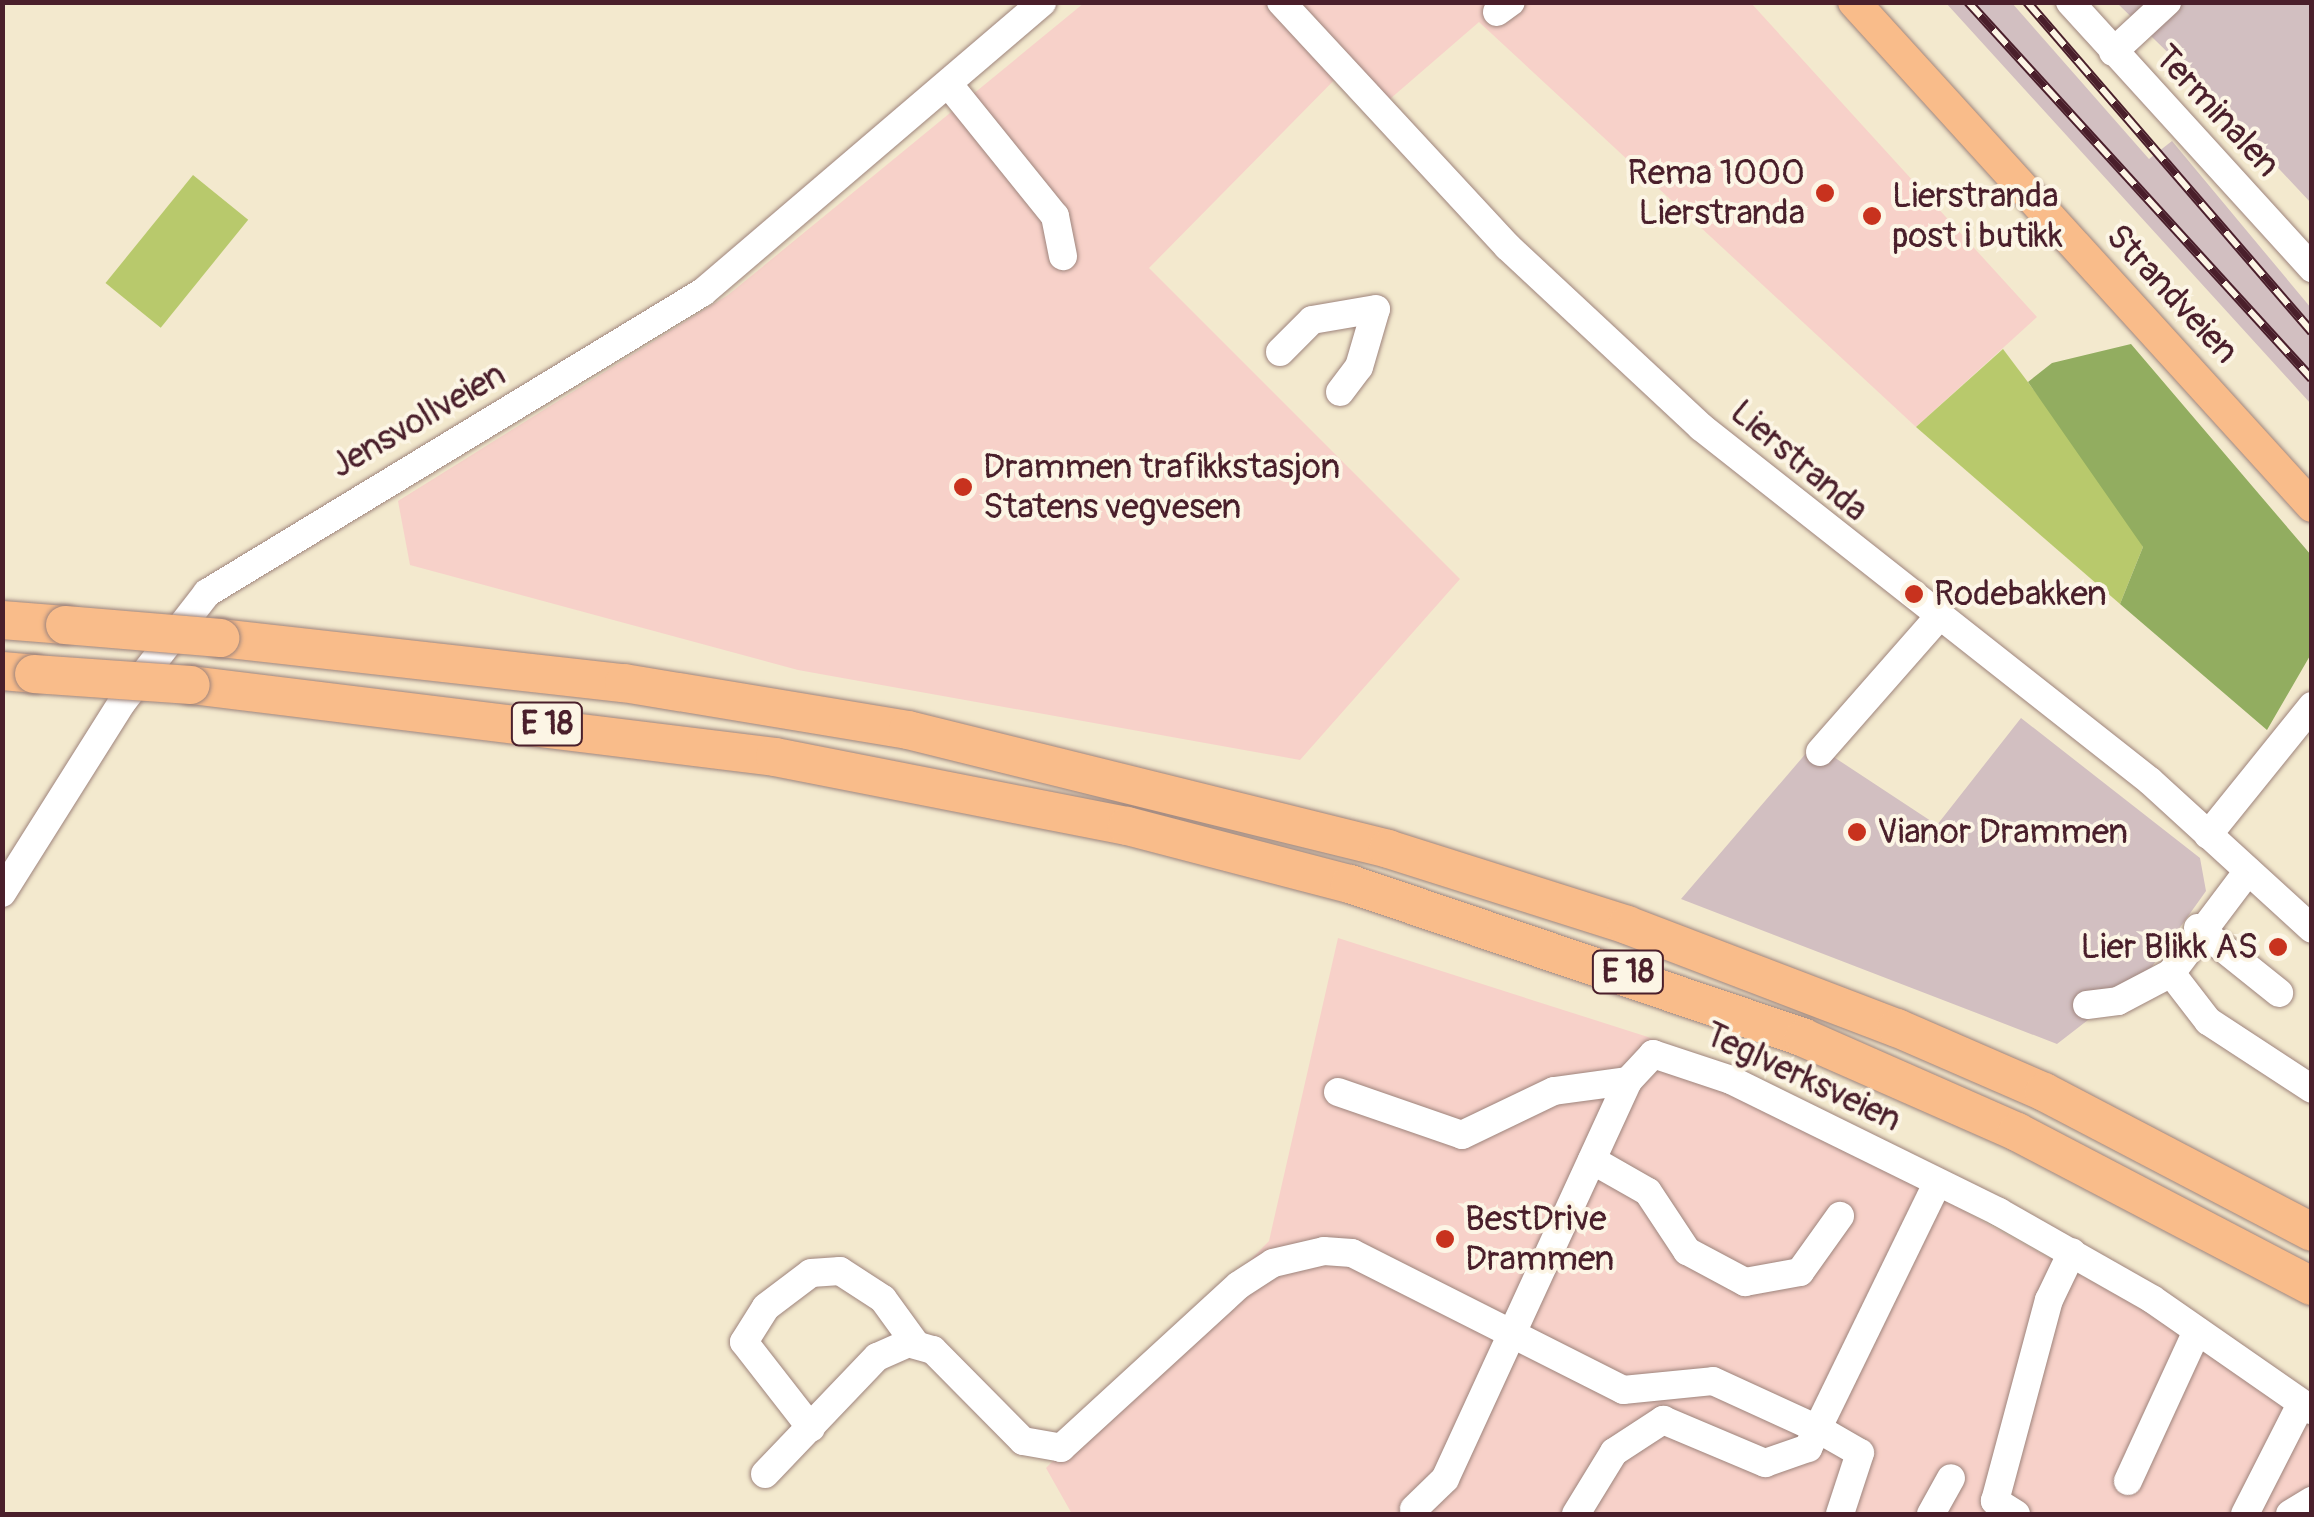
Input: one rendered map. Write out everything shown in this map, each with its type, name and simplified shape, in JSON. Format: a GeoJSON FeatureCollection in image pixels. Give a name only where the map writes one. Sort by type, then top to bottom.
{"type":"FeatureCollection","features":[{"type":"Feature","properties":{"kind":"highway","name":"E 18"},"geometry":{"type":"LineString","coordinates":[[2,620],[220,638],[624,683],[908,730],[1388,848],[1627,925],[1897,1028],[2044,1092],[2312,1232]]}},
{"type":"Feature","properties":{"kind":"highway","name":"E 18"},"geometry":{"type":"LineString","coordinates":[[18,672],[191,686],[775,758],[1126,826],[1350,884],[1804,1038],[2017,1132],[2312,1286]]}},
{"type":"Feature","properties":{"kind":"main road","name":"Strandveien"},"geometry":{"type":"LineString","coordinates":[[1854,2],[2312,506]]}},
{"type":"Feature","properties":{"kind":"street","name":"Jensvollveien"},"geometry":{"type":"LineString","coordinates":[[2,893],[123,701],[207,593],[504,400],[704,292],[950,86],[1042,2]]}},
{"type":"Feature","properties":{"kind":"street","name":"Lierstranda"},"geometry":{"type":"LineString","coordinates":[[1281,2],[1600,334],[1936,620],[2208,835],[2312,929]]}},
{"type":"Feature","properties":{"kind":"street","name":"Terminalen"},"geometry":{"type":"LineString","coordinates":[[2070,2],[2312,268]]}},
{"type":"Feature","properties":{"kind":"street"},"geometry":{"type":"LineString","coordinates":[[2113,52],[2167,2]]}},
{"type":"Feature","properties":{"kind":"street"},"geometry":{"type":"LineString","coordinates":[[950,86],[1055,216],[1063,256]]}},
{"type":"Feature","properties":{"kind":"street"},"geometry":{"type":"LineString","coordinates":[[1280,352],[1312,320],[1376,309],[1359,367],[1340,392]]}},
{"type":"Feature","properties":{"kind":"street"},"geometry":{"type":"LineString","coordinates":[[1820,752],[1936,620]]}},
{"type":"Feature","properties":{"kind":"street"},"geometry":{"type":"LineString","coordinates":[[2208,835],[2312,706]]}},
{"type":"Feature","properties":{"kind":"street"},"geometry":{"type":"LineString","coordinates":[[2087,1005],[2118,1002],[2171,973],[2198,928],[2248,871]]}},
{"type":"Feature","properties":{"kind":"street"},"geometry":{"type":"LineString","coordinates":[[2198,928],[2279,993]]}},
{"type":"Feature","properties":{"kind":"street"},"geometry":{"type":"LineString","coordinates":[[2171,973],[2208,1021],[2312,1090]]}},
{"type":"Feature","properties":{"kind":"street","name":"Teglverksveien"},"geometry":{"type":"LineString","coordinates":[[1628,1082],[1653,1054],[1692,1063],[2072,1252],[2197,1331],[2306,1407]]}},
{"type":"Feature","properties":{"kind":"street"},"geometry":{"type":"LineString","coordinates":[[1338,1092],[1462,1135],[1554,1091],[1628,1082]]}},
{"type":"Feature","properties":{"kind":"street"},"geometry":{"type":"LineString","coordinates":[[1414,1509],[1445,1479],[1628,1082]]}},
{"type":"Feature","properties":{"kind":"street"},"geometry":{"type":"LineString","coordinates":[[1592,1160],[1648,1192],[1687,1251],[1745,1282],[1800,1272],[1840,1216]]}},
{"type":"Feature","properties":{"kind":"street"},"geometry":{"type":"LineString","coordinates":[[1576,1514],[1614,1452],[1664,1420],[1765,1463],[1794,1459],[1820,1430],[1938,1184]]}},
{"type":"Feature","properties":{"kind":"street"},"geometry":{"type":"LineString","coordinates":[[2016,1514],[1995,1501],[2041,1326],[2072,1252]]}},
{"type":"Feature","properties":{"kind":"street"},"geometry":{"type":"LineString","coordinates":[[811,1428],[744,1342],[766,1307],[810,1273],[840,1271],[883,1298],[915,1343],[949,1364],[1022,1441],[1048,1450],[1084,1432],[1239,1285],[1296,1255],[1352,1253],[1623,1390],[1714,1381],[1820,1430],[1860,1452],[1840,1514]]}},
{"type":"Feature","properties":{"kind":"street"},"geometry":{"type":"LineString","coordinates":[[2128,1482],[2197,1331]]}},
{"type":"Feature","properties":{"kind":"street"},"geometry":{"type":"LineString","coordinates":[[766,1474],[877,1357],[915,1343]]}},
{"type":"Feature","properties":{"kind":"street"},"geometry":{"type":"LineString","coordinates":[[2245,1514],[2306,1407]]}},
{"type":"Feature","properties":{"kind":"street"},"geometry":{"type":"LineString","coordinates":[[1931,1514],[1951,1478]]}},
{"type":"Feature","properties":{"kind":"street"},"geometry":{"type":"LineString","coordinates":[[2290,1514],[2312,1502]]}},
{"type":"Feature","properties":{"kind":"shaded area"},"geometry":{"type":"Polygon","coordinates":[[[1084,3],[1751,3],[2037,317],[1916,427],[1479,22],[1390,99],[1350,64],[1149,268],[1460,579],[1300,760],[798,670],[410,565],[398,501],[728,295],[1084,3]]]}},
{"type":"Feature","properties":{"kind":"shaded area"},"geometry":{"type":"Polygon","coordinates":[[[1946,3],[2012,3],[2149,159],[2172,141],[2311,308],[2311,404],[1946,3]]]}},
{"type":"Feature","properties":{"kind":"shaded area"},"geometry":{"type":"Polygon","coordinates":[[[2117,3],[2311,3],[2311,203],[2191,75],[2117,3]]]}},
{"type":"Feature","properties":{"kind":"shaded area"},"geometry":{"type":"Polygon","coordinates":[[[2021,718],[2200,858],[2206,891],[2146,975],[2057,1044],[1681,899],[1814,744],[1937,825],[2021,718]]]}},
{"type":"Feature","properties":{"kind":"shaded area"},"geometry":{"type":"Polygon","coordinates":[[[1338,938],[1648,1037],[2311,1402],[2311,1514],[1072,1514],[1046,1468],[1269,1241],[1338,938]]]}},
{"type":"Feature","properties":{"kind":"green space"},"geometry":{"type":"Polygon","coordinates":[[[193,175],[248,220],[161,328],[106,283],[193,175]]]}},
{"type":"Feature","properties":{"kind":"green space"},"geometry":{"type":"Polygon","coordinates":[[[2131,344],[2311,555],[2311,654],[2267,730],[2120,604],[2143,547],[2028,382],[2052,363],[2131,344]]]}},
{"type":"Feature","properties":{"kind":"green space"},"geometry":{"type":"Polygon","coordinates":[[[2003,349],[2131,519],[2143,547],[2120,604],[1916,427],[2003,349]]]}},
{"type":"Feature","properties":{"kind":"railway"},"geometry":{"type":"LineString","coordinates":[[1968,2],[2312,379]]}},
{"type":"Feature","properties":{"kind":"railway"},"geometry":{"type":"LineString","coordinates":[[2027,2],[2312,332]]}},
{"type":"Feature","properties":{"kind":"place","name":"Rema 1000 Lierstranda"},"geometry":{"type":"Point","coordinates":[1825,193]}},
{"type":"Feature","properties":{"kind":"place","name":"Lierstranda post i butikk"},"geometry":{"type":"Point","coordinates":[1872,216]}},
{"type":"Feature","properties":{"kind":"place","name":"Drammen trafikkstasjon Statens vegvesen"},"geometry":{"type":"Point","coordinates":[963,487]}},
{"type":"Feature","properties":{"kind":"place","name":"Rodebakken"},"geometry":{"type":"Point","coordinates":[1914,594]}},
{"type":"Feature","properties":{"kind":"place","name":"Vianor Drammen"},"geometry":{"type":"Point","coordinates":[1857,832]}},
{"type":"Feature","properties":{"kind":"place","name":"Lier Blikk AS"},"geometry":{"type":"Point","coordinates":[2278,947]}},
{"type":"Feature","properties":{"kind":"place","name":"BestDrive Drammen"},"geometry":{"type":"Point","coordinates":[1445,1239]}}]}
